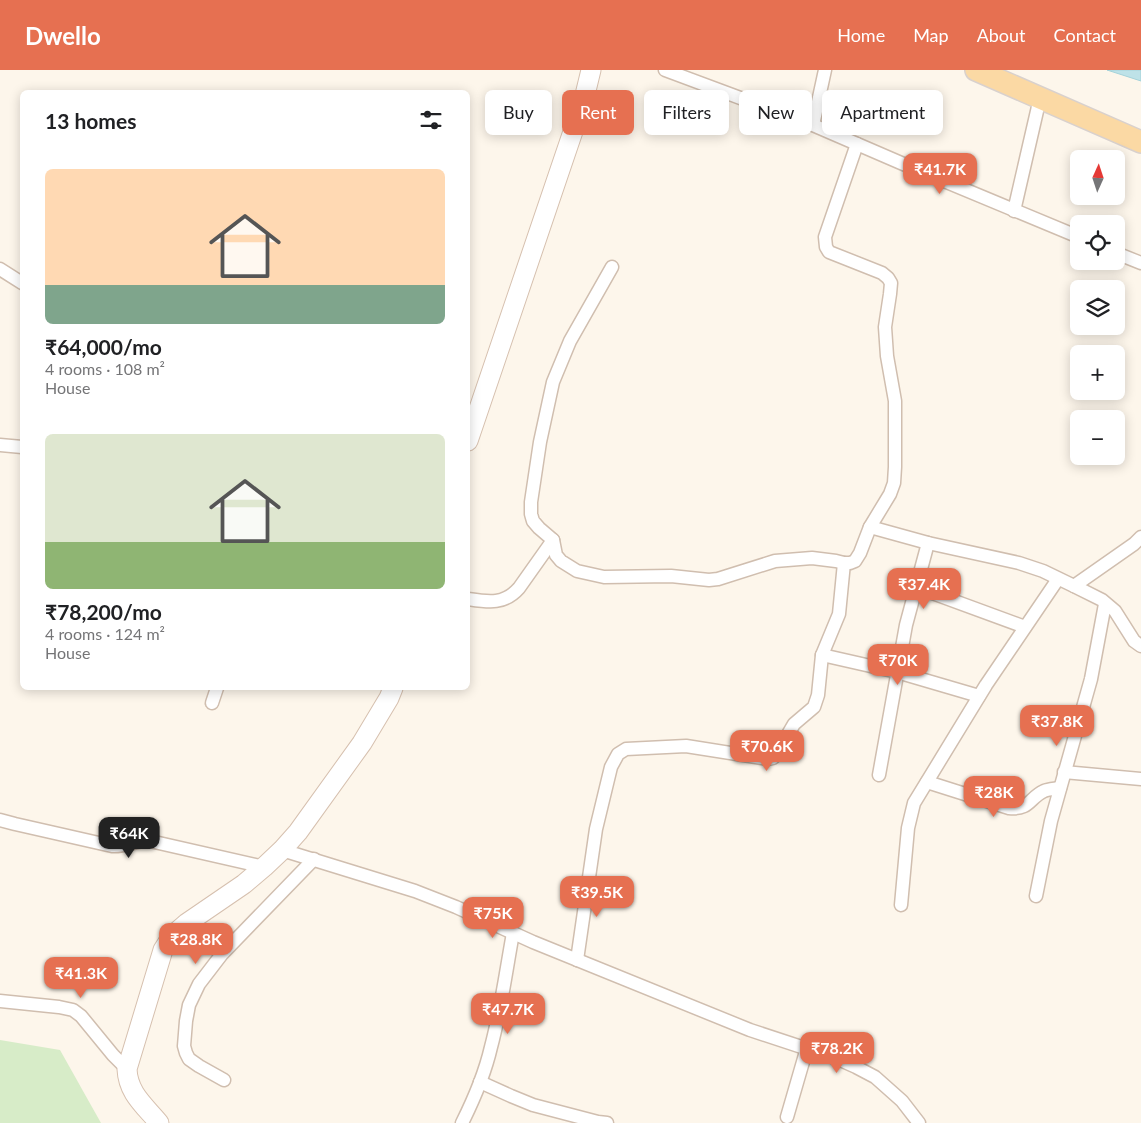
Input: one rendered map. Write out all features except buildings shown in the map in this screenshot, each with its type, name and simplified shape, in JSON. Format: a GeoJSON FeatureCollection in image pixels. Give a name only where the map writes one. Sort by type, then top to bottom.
{"type":"FeatureCollection","features":[{"type":"Feature","properties":{"kind":"main road"},"geometry":{"type":"LineString","coordinates":[[470,435],[584,99],[592,70]]}},
{"type":"Feature","properties":{"kind":"main road"},"geometry":{"type":"LineString","coordinates":[[976,70],[1141,142]]}},
{"type":"Feature","properties":{"kind":"main road"},"geometry":{"type":"LineString","coordinates":[[159,1123],[132,1092],[127,1079],[127,1068],[164,950],[172,936],[187,923],[244,884],[282,850],[298,832],[362,743],[392,690]]}},
{"type":"Feature","properties":{"kind":"street"},"geometry":{"type":"LineString","coordinates":[[665,70],[814,124],[901,164],[1070,233]]}},
{"type":"Feature","properties":{"kind":"street"},"geometry":{"type":"LineString","coordinates":[[814,124],[825,70]]}},
{"type":"Feature","properties":{"kind":"street"},"geometry":{"type":"LineString","coordinates":[[1014,211],[1040,98]]}},
{"type":"Feature","properties":{"kind":"street"},"geometry":{"type":"LineString","coordinates":[[612,267],[570,341],[553,382],[540,442],[530,514],[539,528],[553,540],[556,555],[561,561],[577,571],[604,577],[671,576],[709,580],[775,561],[812,558],[850,563],[860,553],[870,527],[890,494],[894,483],[895,458],[895,402],[884,327],[891,283],[882,273],[829,252],[826,247],[825,237],[857,144]]}},
{"type":"Feature","properties":{"kind":"street"},"geometry":{"type":"LineString","coordinates":[[1125,257],[1141,263]]}},
{"type":"Feature","properties":{"kind":"street"},"geometry":{"type":"LineString","coordinates":[[0,269],[20,282]]}},
{"type":"Feature","properties":{"kind":"street"},"geometry":{"type":"LineString","coordinates":[[0,445],[20,447]]}},
{"type":"Feature","properties":{"kind":"street"},"geometry":{"type":"LineString","coordinates":[[870,527],[1019,563],[1043,571],[1102,600],[1115,611],[1134,641],[1141,646]]}},
{"type":"Feature","properties":{"kind":"street"},"geometry":{"type":"LineString","coordinates":[[1074,586],[1134,544],[1141,537]]}},
{"type":"Feature","properties":{"kind":"street"},"geometry":{"type":"LineString","coordinates":[[470,599],[486,602],[496,601],[503,600],[514,594],[553,540]]}},
{"type":"Feature","properties":{"kind":"street"},"geometry":{"type":"LineString","coordinates":[[879,775],[906,625],[928,542]]}},
{"type":"Feature","properties":{"kind":"street"},"geometry":{"type":"LineString","coordinates":[[577,960],[596,829],[611,767],[618,754],[626,749],[686,746],[768,759],[773,758],[794,724],[814,707],[818,695],[822,655],[839,614],[844,563]]}},
{"type":"Feature","properties":{"kind":"street"},"geometry":{"type":"LineString","coordinates":[[900,906],[910,816],[914,803],[979,696],[1058,578]]}},
{"type":"Feature","properties":{"kind":"street"},"geometry":{"type":"LineString","coordinates":[[916,587],[1025,627]]}},
{"type":"Feature","properties":{"kind":"street"},"geometry":{"type":"LineString","coordinates":[[1036,896],[1051,821],[1091,679],[1106,604]]}},
{"type":"Feature","properties":{"kind":"street"},"geometry":{"type":"LineString","coordinates":[[822,655],[897,672],[979,696]]}},
{"type":"Feature","properties":{"kind":"street"},"geometry":{"type":"LineString","coordinates":[[212,703],[215,690]]}},
{"type":"Feature","properties":{"kind":"street"},"geometry":{"type":"LineString","coordinates":[[1064,772],[1141,779]]}},
{"type":"Feature","properties":{"kind":"street"},"geometry":{"type":"LineString","coordinates":[[927,782],[1016,809],[1023,807],[1046,790],[1060,788]]}},
{"type":"Feature","properties":{"kind":"street"},"geometry":{"type":"LineString","coordinates":[[0,820],[112,846],[122,846],[141,840],[150,841],[264,867]]}},
{"type":"Feature","properties":{"kind":"street"},"geometry":{"type":"LineString","coordinates":[[282,850],[415,891],[577,960],[750,1030],[838,1059],[875,1078],[902,1101],[919,1123]]}},
{"type":"Feature","properties":{"kind":"street"},"geometry":{"type":"LineString","coordinates":[[224,1080],[189,1059],[186,1053],[184,1046],[186,1021],[191,1000],[199,984],[222,954],[314,859]]}},
{"type":"Feature","properties":{"kind":"street"},"geometry":{"type":"LineString","coordinates":[[462,1123],[480,1082],[491,1048],[503,993],[512,933]]}},
{"type":"Feature","properties":{"kind":"street"},"geometry":{"type":"LineString","coordinates":[[0,1001],[73,1010],[81,1016],[113,1055],[127,1068]]}},
{"type":"Feature","properties":{"kind":"street"},"geometry":{"type":"LineString","coordinates":[[787,1117],[807,1048]]}},
{"type":"Feature","properties":{"kind":"street"},"geometry":{"type":"LineString","coordinates":[[480,1082],[532,1104],[607,1123]]}},
{"type":"Feature","properties":{"kind":"green space"},"geometry":{"type":"Polygon","coordinates":[[[0,1040],[60,1050],[101,1123],[0,1123],[0,1040]]]}},
{"type":"Feature","properties":{"kind":"water"},"geometry":{"type":"Polygon","coordinates":[[[1107,70],[1141,70],[1141,81],[1107,70]]]}}]}
